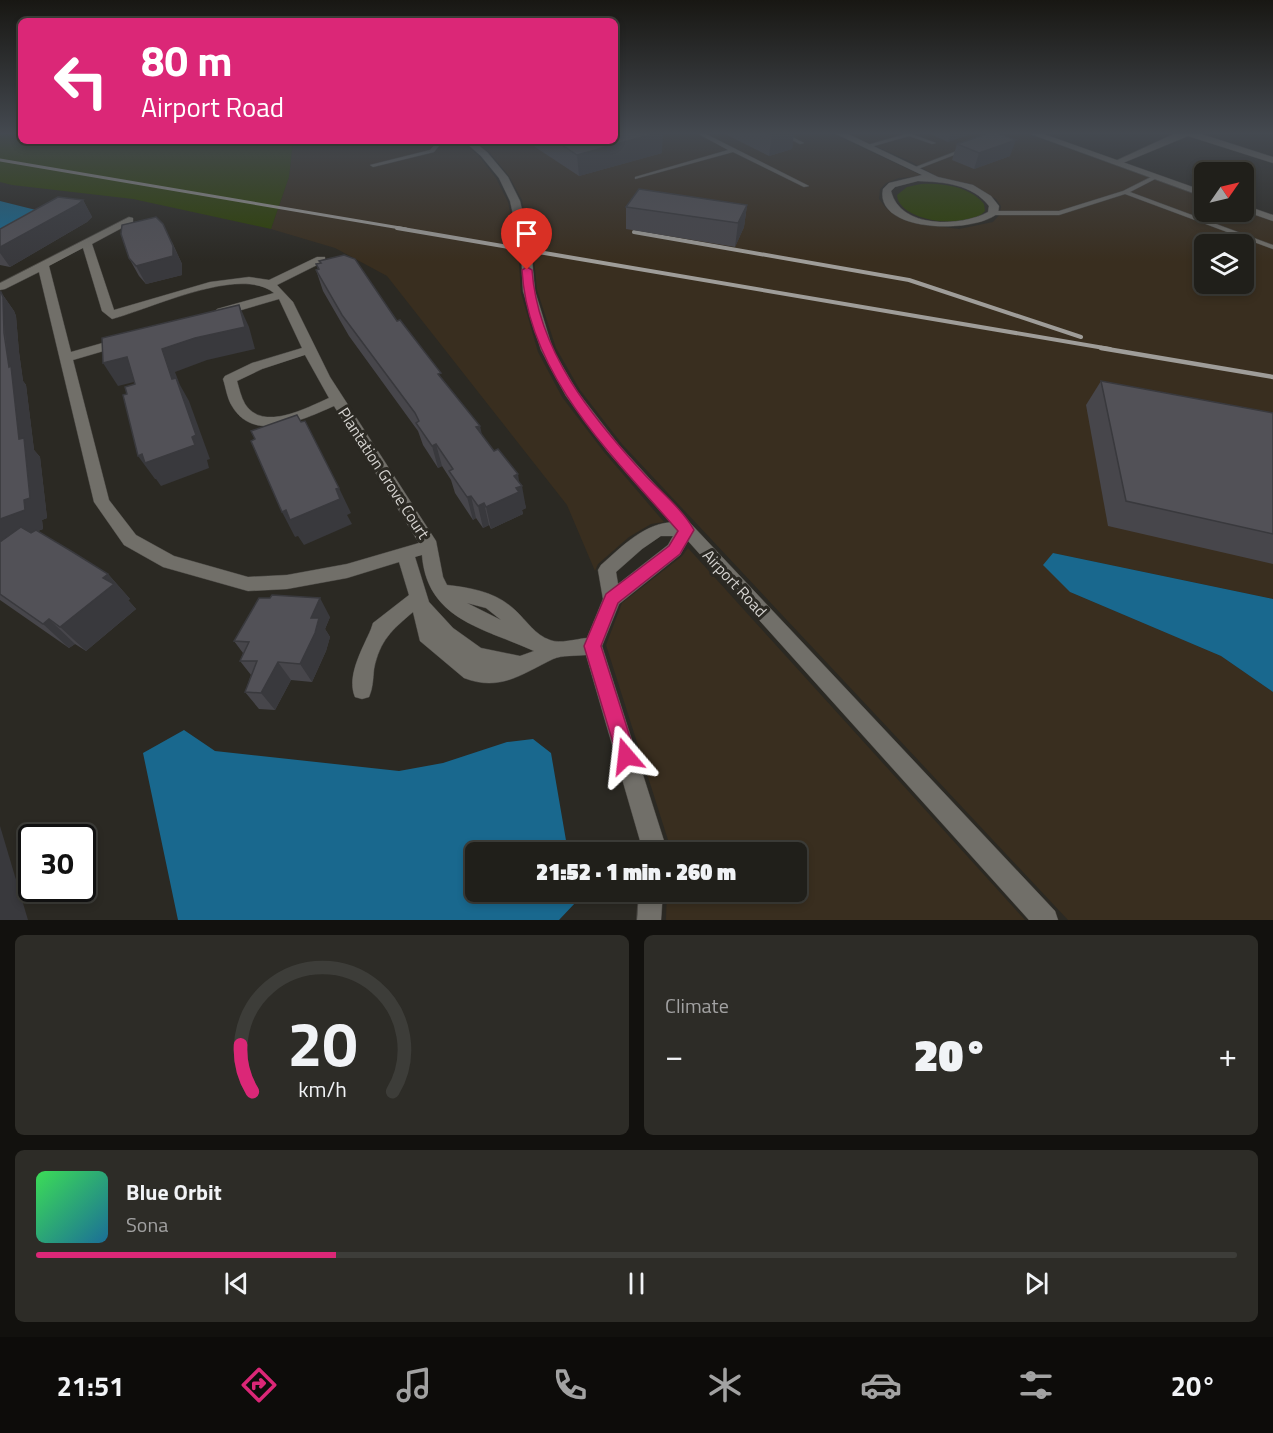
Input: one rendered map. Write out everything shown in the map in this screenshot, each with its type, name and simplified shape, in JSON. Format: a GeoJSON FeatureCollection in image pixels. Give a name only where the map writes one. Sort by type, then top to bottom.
{"type":"FeatureCollection","features":[{"type":"Feature","properties":{"kind":"street","name":"Airport Road"},"geometry":{"type":"LineString","coordinates":[[501,175],[515,201],[526,249],[529,291],[547,350],[566,384],[613,448],[686,530],[1046,920]]}},
{"type":"Feature","properties":{"kind":"street"},"geometry":{"type":"LineString","coordinates":[[928,175],[935,179]]}},
{"type":"Feature","properties":{"kind":"street"},"geometry":{"type":"LineString","coordinates":[[1149,175],[1194,191]]}},
{"type":"Feature","properties":{"kind":"street"},"geometry":{"type":"LineString","coordinates":[[911,179],[935,179],[959,183],[980,192],[994,206],[993,213],[986,220],[973,224],[937,224],[902,214],[885,198],[886,191],[892,185],[911,179]]}},
{"type":"Feature","properties":{"kind":"street"},"geometry":{"type":"LineString","coordinates":[[1254,211],[1273,218]]}},
{"type":"Feature","properties":{"kind":"street"},"geometry":{"type":"LineString","coordinates":[[2,287],[129,220]]}},
{"type":"Feature","properties":{"kind":"street"},"geometry":{"type":"LineString","coordinates":[[87,244],[108,311],[112,315],[213,286],[261,281],[268,285],[321,259]]}},
{"type":"Feature","properties":{"kind":"street","name":"Plantation Grove Court"},"geometry":{"type":"LineString","coordinates":[[43,266],[102,502],[130,540],[170,562],[248,584],[287,582],[347,571],[430,546]]}},
{"type":"Feature","properties":{"kind":"street","name":"Plantation Grove Court"},"geometry":{"type":"LineString","coordinates":[[268,285],[281,295],[290,307],[309,350],[338,400],[430,546],[433,575],[442,592],[480,619],[512,634],[529,637],[544,655]]}},
{"type":"Feature","properties":{"kind":"street"},"geometry":{"type":"LineString","coordinates":[[208,316],[281,295]]}},
{"type":"Feature","properties":{"kind":"street"},"geometry":{"type":"LineString","coordinates":[[66,358],[132,338]]}},
{"type":"Feature","properties":{"kind":"street","name":"Plantation Grove Court"},"geometry":{"type":"LineString","coordinates":[[309,350],[257,366],[230,379],[239,406],[255,420],[279,421],[338,400]]}},
{"type":"Feature","properties":{"kind":"street"},"geometry":{"type":"LineString","coordinates":[[612,599],[606,570],[636,544],[658,530],[686,530]]}},
{"type":"Feature","properties":{"kind":"street"},"geometry":{"type":"LineString","coordinates":[[652,842],[593,646],[612,599],[674,550],[686,530]]}},
{"type":"Feature","properties":{"kind":"street","name":"Plantation Grove Court"},"geometry":{"type":"LineString","coordinates":[[405,554],[427,635],[471,672],[495,676],[544,655],[593,646]]}},
{"type":"Feature","properties":{"kind":"street"},"geometry":{"type":"LineString","coordinates":[[362,690],[365,667],[380,629],[419,600]]}},
{"type":"Feature","properties":{"kind":"street"},"geometry":{"type":"LineString","coordinates":[[650,920],[651,902]]}},
{"type":"Feature","properties":{"kind":"lane"},"geometry":{"type":"LineString","coordinates":[[638,178],[649,175]]}},
{"type":"Feature","properties":{"kind":"lane"},"geometry":{"type":"LineString","coordinates":[[784,175],[806,186]]}},
{"type":"Feature","properties":{"kind":"lane"},"geometry":{"type":"LineString","coordinates":[[993,213],[1059,213],[1125,192],[1155,177]]}},
{"type":"Feature","properties":{"kind":"lane"},"geometry":{"type":"LineString","coordinates":[[1125,192],[1273,247]]}},
{"type":"Feature","properties":{"kind":"shaded area"},"geometry":{"type":"Polygon","coordinates":[[[289,175],[494,175],[508,202],[518,250],[521,293],[538,352],[562,397],[604,452],[664,522],[651,524],[629,537],[598,564],[595,571],[567,505],[387,276],[335,248],[271,229],[289,175]]]}},
{"type":"Feature","properties":{"kind":"shaded area"},"geometry":{"type":"Polygon","coordinates":[[[508,175],[921,175],[923,176],[899,178],[886,183],[880,189],[879,199],[886,208],[916,223],[959,229],[993,222],[1000,214],[1001,206],[996,199],[970,184],[934,175],[1142,175],[1194,193],[1194,222],[1254,222],[1254,214],[1273,221],[1273,599],[1053,553],[1070,592],[1221,656],[1273,692],[1273,920],[1068,920],[622,444],[580,390],[556,348],[537,290],[533,248],[522,200],[508,175]]]}},
{"type":"Feature","properties":{"kind":"shaded area"},"geometry":{"type":"Polygon","coordinates":[[[688,548],[1025,920],[666,920],[667,902],[807,902],[807,842],[669,842],[606,645],[622,603],[682,556],[688,548]]]}},
{"type":"Feature","properties":{"kind":"green space"},"geometry":{"type":"Polygon","coordinates":[[[0,175],[289,175],[271,229],[133,199],[0,182],[0,175]]]}},
{"type":"Feature","properties":{"kind":"green space"},"geometry":{"type":"Polygon","coordinates":[[[938,184],[963,189],[984,204],[985,211],[977,217],[951,222],[936,221],[909,212],[901,205],[897,195],[907,187],[938,184]]]}},
{"type":"Feature","properties":{"kind":"water"},"geometry":{"type":"Polygon","coordinates":[[[0,201],[40,211],[0,232],[0,201]]]}},
{"type":"Feature","properties":{"kind":"water"},"geometry":{"type":"Polygon","coordinates":[[[1053,553],[1273,599],[1273,692],[1221,656],[1070,592],[1043,565],[1053,553]]]}},
{"type":"Feature","properties":{"kind":"water"},"geometry":{"type":"Polygon","coordinates":[[[184,730],[215,751],[399,771],[443,763],[507,742],[533,739],[551,753],[566,842],[465,842],[465,902],[576,902],[559,920],[178,920],[143,753],[184,730]]]}},
{"type":"Feature","properties":{"kind":"building"},"geometry":{"type":"Polygon","coordinates":[[[639,189],[747,205],[738,223],[626,207],[639,189]]]}},
{"type":"Feature","properties":{"kind":"building"},"geometry":{"type":"Polygon","coordinates":[[[58,197],[83,200],[0,247],[0,229],[58,197]]]}},
{"type":"Feature","properties":{"kind":"building"},"geometry":{"type":"Polygon","coordinates":[[[156,217],[163,224],[173,246],[173,256],[136,266],[129,258],[121,234],[122,225],[156,217]]]}},
{"type":"Feature","properties":{"kind":"building"},"geometry":{"type":"Polygon","coordinates":[[[344,255],[355,259],[397,321],[400,320],[441,373],[438,374],[480,426],[476,427],[494,451],[498,449],[518,474],[514,476],[522,486],[516,488],[519,492],[486,507],[484,503],[478,506],[471,496],[467,497],[449,471],[453,469],[436,444],[432,446],[416,423],[419,421],[415,413],[342,315],[316,270],[319,269],[316,264],[321,263],[319,261],[344,255]]]}},
{"type":"Feature","properties":{"kind":"building"},"geometry":{"type":"Polygon","coordinates":[[[0,292],[3,297],[4,333],[9,367],[11,366],[19,439],[24,438],[30,498],[24,500],[25,510],[0,519],[0,292]]]}},
{"type":"Feature","properties":{"kind":"building"},"geometry":{"type":"Polygon","coordinates":[[[239,305],[245,327],[195,338],[162,349],[172,379],[176,378],[196,435],[192,437],[195,445],[145,463],[142,454],[138,456],[123,395],[127,394],[125,387],[135,384],[127,357],[103,363],[102,338],[239,305]]]}},
{"type":"Feature","properties":{"kind":"building"},"geometry":{"type":"Polygon","coordinates":[[[1101,381],[1273,413],[1273,534],[1126,501],[1101,381]]]}},
{"type":"Feature","properties":{"kind":"building"},"geometry":{"type":"Polygon","coordinates":[[[297,415],[301,422],[305,421],[339,488],[336,489],[340,499],[290,520],[286,510],[282,512],[251,441],[255,439],[251,431],[297,415]]]}},
{"type":"Feature","properties":{"kind":"building"},"geometry":{"type":"Polygon","coordinates":[[[21,527],[31,533],[36,530],[71,551],[108,574],[103,578],[114,584],[60,627],[49,619],[43,624],[0,594],[0,542],[21,527]]]}},
{"type":"Feature","properties":{"kind":"building"},"geometry":{"type":"Polygon","coordinates":[[[272,595],[320,598],[311,618],[319,618],[315,633],[300,664],[278,662],[261,693],[245,692],[257,661],[240,661],[249,642],[234,641],[259,598],[270,598],[272,595]]]}},
{"type":"Feature","properties":{"kind":"railway"},"geometry":{"type":"LineString","coordinates":[[88,175],[406,229]]}},
{"type":"Feature","properties":{"kind":"railway"},"geometry":{"type":"LineString","coordinates":[[397,228],[1110,349]]}},
{"type":"Feature","properties":{"kind":"railway"},"geometry":{"type":"LineString","coordinates":[[634,232],[909,280],[1081,337]]}},
{"type":"Feature","properties":{"kind":"railway"},"geometry":{"type":"LineString","coordinates":[[1101,348],[1273,377]]}},
{"type":"Feature","properties":{"kind":"route"},"geometry":{"type":"LineString","coordinates":[[527,270],[529,291],[547,350],[571,393],[613,448],[686,530],[674,550],[612,599],[593,646],[626,756]]}}]}
